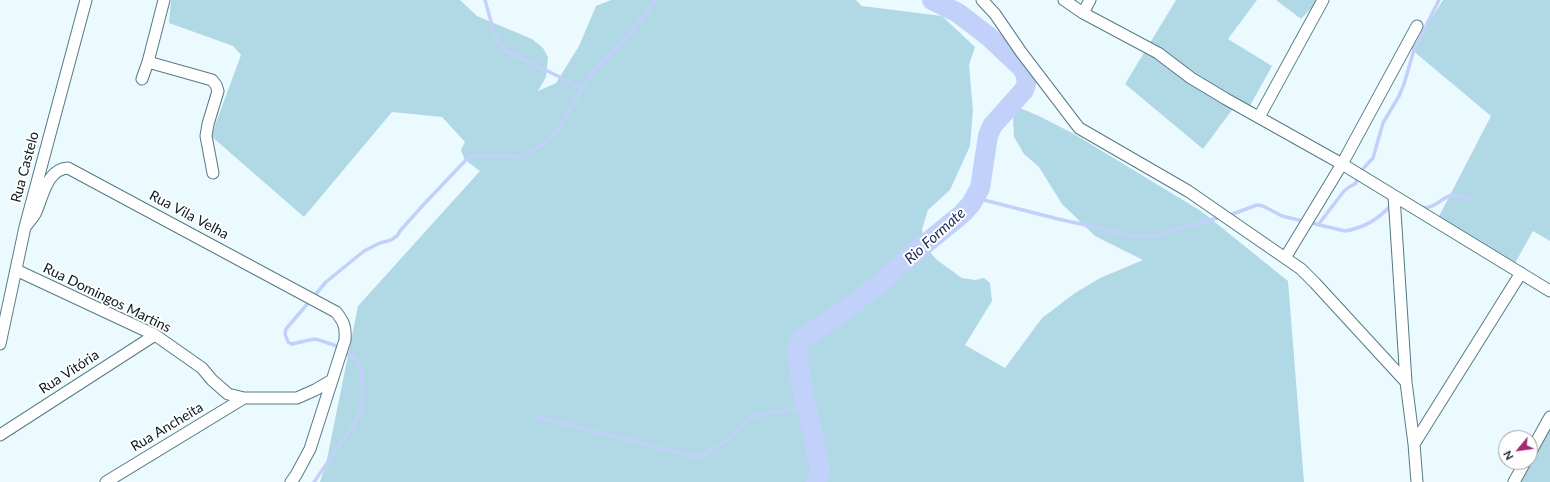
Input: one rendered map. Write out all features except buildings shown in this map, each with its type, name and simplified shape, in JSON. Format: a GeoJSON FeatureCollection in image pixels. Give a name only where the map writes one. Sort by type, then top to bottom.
{"type":"FeatureCollection","features":[{"type":"Feature","properties":{"kind":"street","name":"Rua Castelo"},"geometry":{"type":"LineString","coordinates":[[0,344],[25,227],[86,0]]}},
{"type":"Feature","properties":{"kind":"street"},"geometry":{"type":"LineString","coordinates":[[142,79],[148,62],[164,0]]}},
{"type":"Feature","properties":{"kind":"street"},"geometry":{"type":"LineString","coordinates":[[982,0],[995,14],[1030,65],[1079,128],[1188,190],[1301,269],[1406,382]]}},
{"type":"Feature","properties":{"kind":"street"},"geometry":{"type":"LineString","coordinates":[[1064,0],[1083,13],[1158,53],[1191,78],[1342,164],[1550,290]]}},
{"type":"Feature","properties":{"kind":"street"},"geometry":{"type":"LineString","coordinates":[[1083,13],[1090,0]]}},
{"type":"Feature","properties":{"kind":"street"},"geometry":{"type":"LineString","coordinates":[[1259,117],[1323,0]]}},
{"type":"Feature","properties":{"kind":"street"},"geometry":{"type":"LineString","coordinates":[[1285,258],[1342,164],[1417,26]]}},
{"type":"Feature","properties":{"kind":"street"},"geometry":{"type":"LineString","coordinates":[[148,62],[212,80],[216,85],[218,91],[206,136],[213,173]]}},
{"type":"Feature","properties":{"kind":"street","name":"Rua Vila Velha"},"geometry":{"type":"LineString","coordinates":[[25,227],[34,215],[48,182],[56,172],[63,168],[68,168],[336,312],[346,328],[345,340],[332,380]]}},
{"type":"Feature","properties":{"kind":"street"},"geometry":{"type":"LineString","coordinates":[[1394,196],[1406,382],[1417,482]]}},
{"type":"Feature","properties":{"kind":"street","name":"Rua Domingos Martins"},"geometry":{"type":"LineString","coordinates":[[16,270],[155,335],[202,368],[228,394],[244,398],[297,398],[332,380]]}},
{"type":"Feature","properties":{"kind":"street"},"geometry":{"type":"LineString","coordinates":[[1414,444],[1521,273]]}},
{"type":"Feature","properties":{"kind":"street","name":"Rua Vitória"},"geometry":{"type":"LineString","coordinates":[[0,435],[155,335]]}},
{"type":"Feature","properties":{"kind":"street"},"geometry":{"type":"LineString","coordinates":[[291,482],[310,449],[332,380]]}},
{"type":"Feature","properties":{"kind":"street","name":"Rua Ancheita"},"geometry":{"type":"LineString","coordinates":[[106,482],[244,398]]}},
{"type":"Feature","properties":{"kind":"street"},"geometry":{"type":"LineString","coordinates":[[1538,439],[1550,417]]}},
{"type":"Feature","properties":{"kind":"street"},"geometry":{"type":"LineString","coordinates":[[1514,482],[1521,470]]}},
{"type":"Feature","properties":{"kind":"shaded area"},"geometry":{"type":"Polygon","coordinates":[[[171,0],[460,0],[477,16],[532,39],[543,48],[548,57],[546,77],[538,91],[556,83],[579,46],[596,6],[611,0],[856,0],[862,6],[942,16],[975,47],[969,65],[973,110],[970,146],[950,190],[928,210],[922,229],[924,245],[937,260],[962,278],[975,280],[984,278],[990,283],[992,301],[965,345],[1005,368],[1042,318],[1075,293],[1100,278],[1143,260],[1095,236],[1062,204],[1039,167],[1024,154],[1014,137],[1013,118],[1020,108],[1074,134],[1201,211],[1288,281],[1304,482],[320,482],[326,464],[358,306],[480,171],[465,160],[461,150],[465,142],[442,117],[392,112],[304,217],[211,136],[241,55],[233,46],[169,23],[171,0]]]}},
{"type":"Feature","properties":{"kind":"shaded area"},"geometry":{"type":"Polygon","coordinates":[[[1176,0],[1257,0],[1228,39],[1272,66],[1246,113],[1235,106],[1203,149],[1125,84],[1176,0]]]}},
{"type":"Feature","properties":{"kind":"shaded area"},"geometry":{"type":"Polygon","coordinates":[[[1276,0],[1319,0],[1301,19],[1276,0]]]}},
{"type":"Feature","properties":{"kind":"shaded area"},"geometry":{"type":"Polygon","coordinates":[[[1443,0],[1550,0],[1550,241],[1533,231],[1514,265],[1436,222],[1491,116],[1411,48],[1418,40],[1443,0]]]}},
{"type":"Feature","properties":{"kind":"shaded area"},"geometry":{"type":"Polygon","coordinates":[[[1550,417],[1550,482],[1512,482],[1523,470],[1538,470],[1538,437],[1550,417]]]}},
{"type":"Feature","properties":{"kind":"waterway"},"geometry":{"type":"LineString","coordinates":[[485,0],[495,36],[505,50],[582,88]]}},
{"type":"Feature","properties":{"kind":"waterway"},"geometry":{"type":"LineString","coordinates":[[314,482],[357,420],[363,403],[361,369],[356,359],[334,345],[314,339],[292,344],[288,342],[285,334],[286,329],[326,282],[364,251],[397,236],[424,204],[465,161],[474,156],[520,157],[539,147],[559,129],[587,79],[616,49],[657,0]]}},
{"type":"Feature","properties":{"kind":"waterway","name":"Rio Formate"},"geometry":{"type":"LineString","coordinates":[[816,482],[819,476],[820,468],[800,376],[797,350],[802,339],[849,307],[883,281],[908,258],[962,214],[971,204],[980,188],[988,136],[992,126],[1024,90],[1026,84],[1026,76],[1022,68],[988,36],[958,13],[932,0]]}},
{"type":"Feature","properties":{"kind":"waterway"},"geometry":{"type":"LineString","coordinates":[[1318,225],[1344,191],[1355,184],[1362,170],[1373,158],[1383,123],[1399,96],[1414,50],[1439,0]]}},
{"type":"Feature","properties":{"kind":"waterway"},"geometry":{"type":"LineString","coordinates":[[1420,207],[1425,208],[1433,206],[1450,196],[1462,196],[1473,200]]}},
{"type":"Feature","properties":{"kind":"waterway"},"geometry":{"type":"LineString","coordinates":[[976,198],[1058,219],[1140,237],[1153,236],[1221,217]]}},
{"type":"Feature","properties":{"kind":"waterway"},"geometry":{"type":"LineString","coordinates":[[1227,216],[1257,205],[1263,206],[1282,216],[1345,231],[1352,230],[1371,222],[1392,204]]}},
{"type":"Feature","properties":{"kind":"waterway"},"geometry":{"type":"LineString","coordinates":[[537,417],[697,457],[727,440],[743,423],[750,418],[774,412],[808,409]]}}]}
